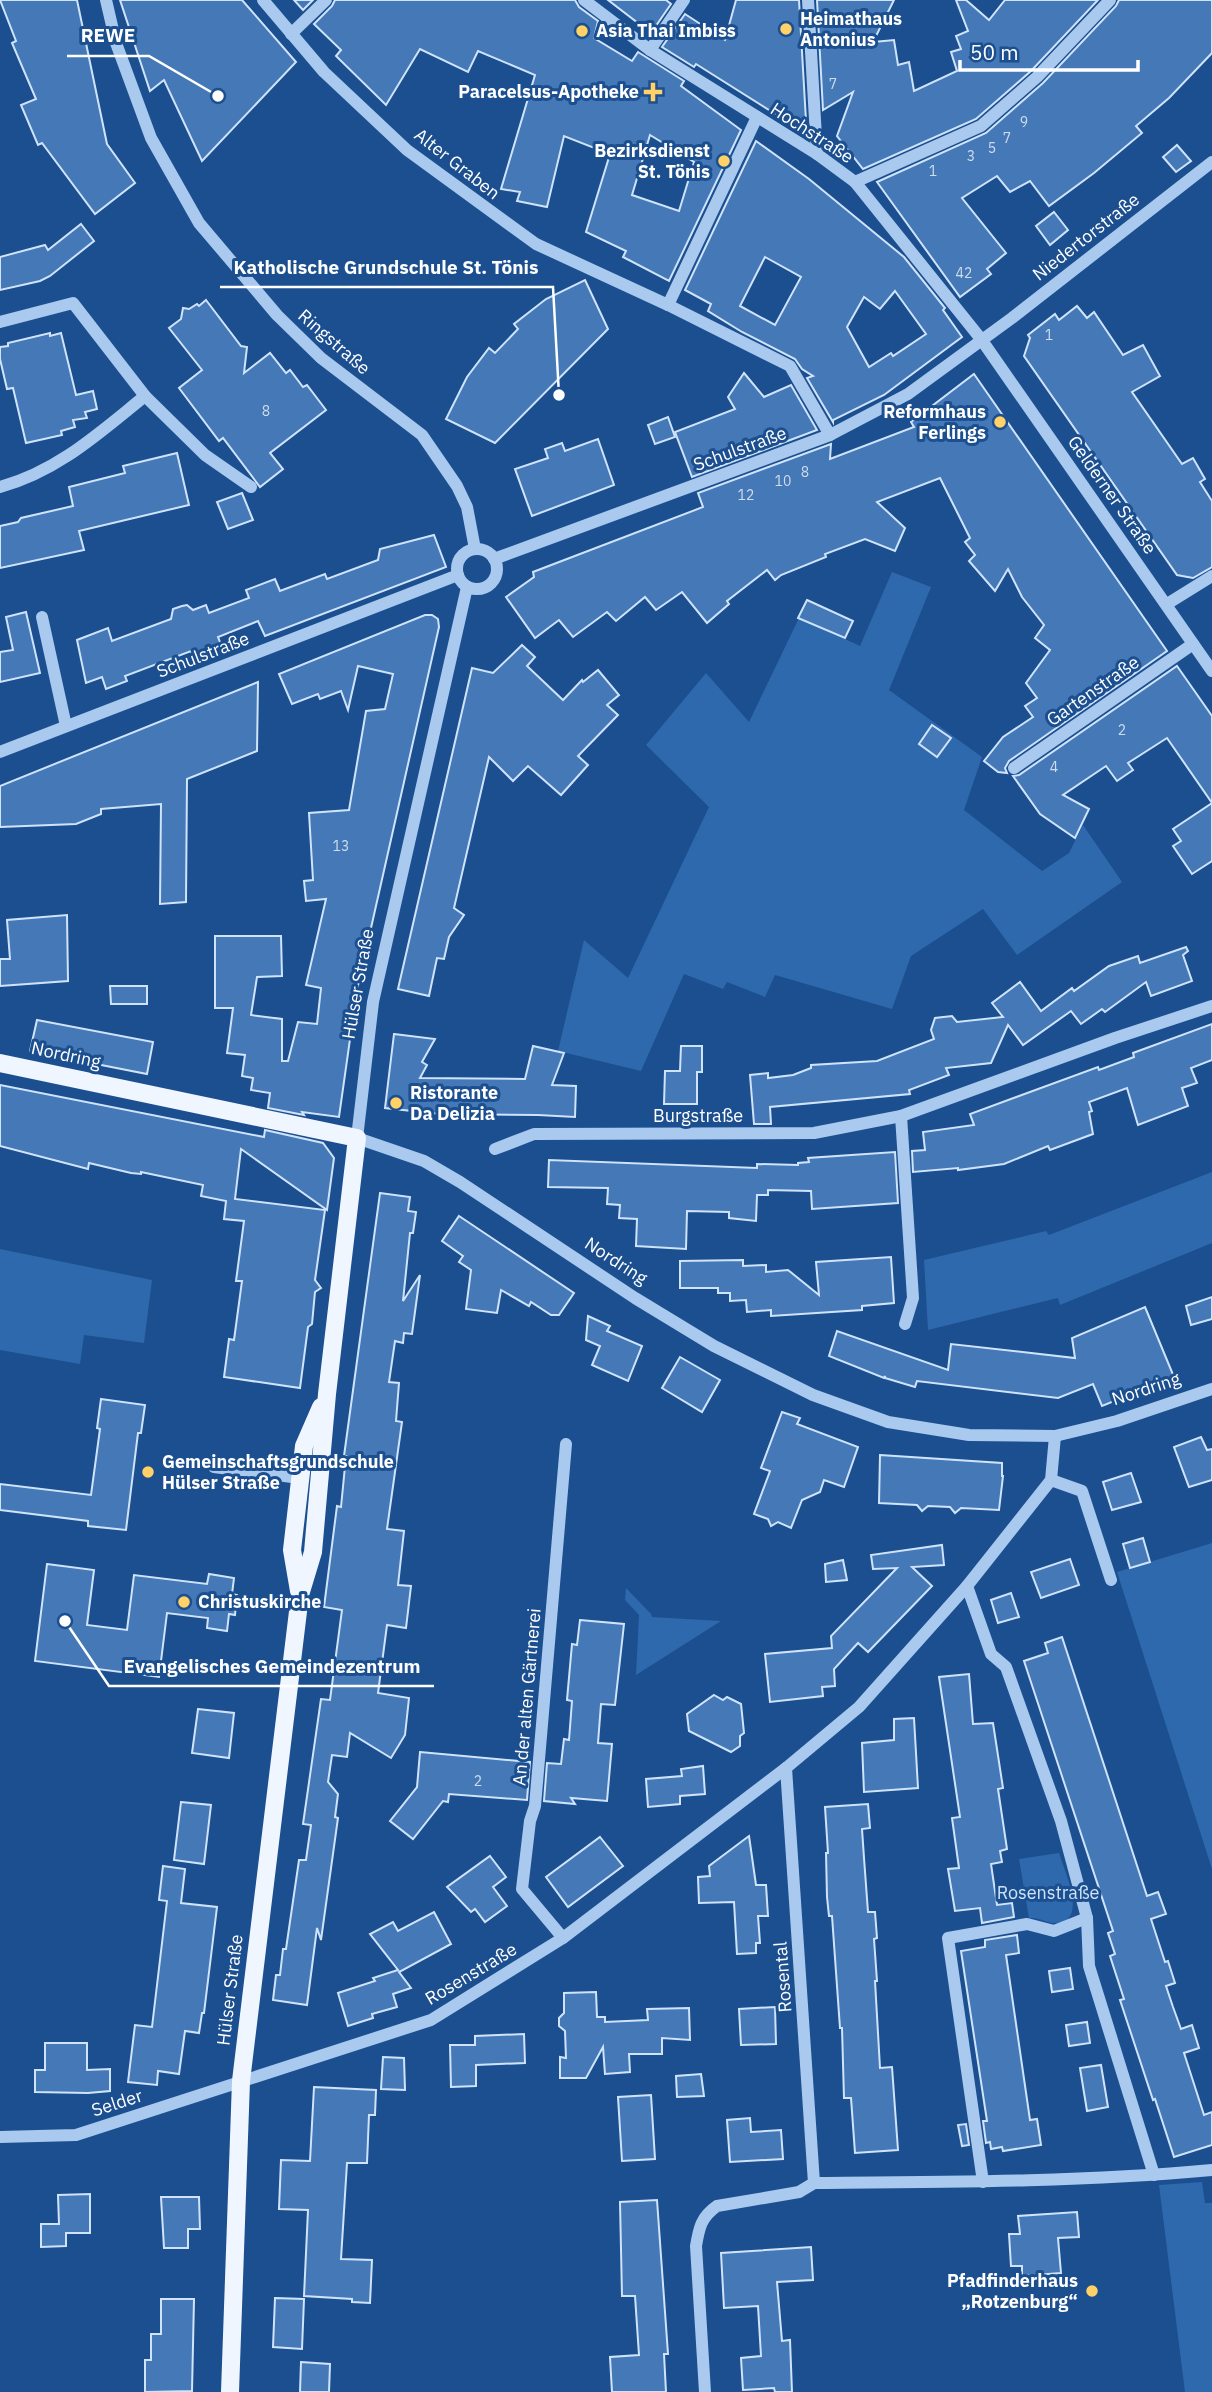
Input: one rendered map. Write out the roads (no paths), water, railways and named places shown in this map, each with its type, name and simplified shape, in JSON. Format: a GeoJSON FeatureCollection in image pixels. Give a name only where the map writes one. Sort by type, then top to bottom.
{"type":"FeatureCollection","features":[{"type":"Feature","properties":{"kind":"main road","name":"Nordring"},"geometry":{"type":"LineString","coordinates":[[0,1063],[357,1139]]}},
{"type":"Feature","properties":{"kind":"main road","name":"Hülser Straße"},"geometry":{"type":"LineString","coordinates":[[230,2392],[241,2081],[300,1595],[313,1552],[327,1394],[357,1139]]}},
{"type":"Feature","properties":{"kind":"main road","name":"Hülser Straße"},"geometry":{"type":"LineString","coordinates":[[300,1595],[292,1550],[304,1446],[327,1394]]}},
{"type":"Feature","properties":{"kind":"street","name":"Ringstraße"},"geometry":{"type":"LineString","coordinates":[[106,0],[116,43],[151,138],[199,223],[277,315],[321,358],[422,435],[457,486],[467,507],[475,550]]}},
{"type":"Feature","properties":{"kind":"street","name":"Alter Graben"},"geometry":{"type":"LineString","coordinates":[[263,0],[324,72],[407,150],[536,244],[668,305],[790,366],[830,435]]}},
{"type":"Feature","properties":{"kind":"street"},"geometry":{"type":"LineString","coordinates":[[291,34],[326,0]]}},
{"type":"Feature","properties":{"kind":"street","name":"Hochstraße"},"geometry":{"type":"LineString","coordinates":[[584,0],[650,50],[817,154],[855,182],[981,339]]}},
{"type":"Feature","properties":{"kind":"street"},"geometry":{"type":"LineString","coordinates":[[650,50],[684,0]]}},
{"type":"Feature","properties":{"kind":"street"},"geometry":{"type":"LineString","coordinates":[[808,0],[817,154]]}},
{"type":"Feature","properties":{"kind":"street"},"geometry":{"type":"LineString","coordinates":[[855,182],[981,126],[1037,77],[1110,0]]}},
{"type":"Feature","properties":{"kind":"street"},"geometry":{"type":"LineString","coordinates":[[668,305],[757,117]]}},
{"type":"Feature","properties":{"kind":"street","name":"Niedertorstraße"},"geometry":{"type":"LineString","coordinates":[[981,339],[1212,162]]}},
{"type":"Feature","properties":{"kind":"street"},"geometry":{"type":"LineString","coordinates":[[0,322],[73,303],[145,397],[205,455],[251,487]]}},
{"type":"Feature","properties":{"kind":"street","name":"Schulstraße"},"geometry":{"type":"LineString","coordinates":[[494,559],[830,435],[908,394],[981,339]]}},
{"type":"Feature","properties":{"kind":"street","name":"Gelderner Straße"},"geometry":{"type":"LineString","coordinates":[[981,339],[1212,671]]}},
{"type":"Feature","properties":{"kind":"street"},"geometry":{"type":"LineString","coordinates":[[0,487],[13,484],[71,456],[145,397]]}},
{"type":"Feature","properties":{"kind":"street"},"geometry":{"type":"LineString","coordinates":[[468,551],[486,552],[494,559],[497,571],[491,583],[480,589],[467,586],[458,575],[459,561],[468,551]]}},
{"type":"Feature","properties":{"kind":"street","name":"Schulstraße"},"geometry":{"type":"LineString","coordinates":[[0,752],[458,575]]}},
{"type":"Feature","properties":{"kind":"street"},"geometry":{"type":"LineString","coordinates":[[1167,604],[1212,576]]}},
{"type":"Feature","properties":{"kind":"street","name":"Hülser Straße"},"geometry":{"type":"LineString","coordinates":[[357,1139],[373,1002],[467,586]]}},
{"type":"Feature","properties":{"kind":"street"},"geometry":{"type":"LineString","coordinates":[[42,617],[66,726]]}},
{"type":"Feature","properties":{"kind":"street","name":"Gartenstraße"},"geometry":{"type":"LineString","coordinates":[[1014,768],[1193,644]]}},
{"type":"Feature","properties":{"kind":"street","name":"Burgstraße"},"geometry":{"type":"LineString","coordinates":[[495,1149],[534,1134],[814,1133],[901,1116],[1115,1038],[1212,1006]]}},
{"type":"Feature","properties":{"kind":"street"},"geometry":{"type":"LineString","coordinates":[[901,1116],[913,1298],[905,1324]]}},
{"type":"Feature","properties":{"kind":"street","name":"Nordring"},"geometry":{"type":"LineString","coordinates":[[357,1139],[424,1161],[714,1346],[813,1395],[888,1422],[970,1435],[1055,1436],[1117,1421],[1212,1389]]}},
{"type":"Feature","properties":{"kind":"street"},"geometry":{"type":"LineString","coordinates":[[1055,1436],[1051,1480],[1082,1491],[1111,1580]]}},
{"type":"Feature","properties":{"kind":"street","name":"An der alten Gärtnerei"},"geometry":{"type":"LineString","coordinates":[[563,1938],[522,1889],[530,1821],[535,1806],[566,1444]]}},
{"type":"Feature","properties":{"kind":"street"},"geometry":{"type":"LineString","coordinates":[[214,1467],[300,1478]]}},
{"type":"Feature","properties":{"kind":"street","name":"Rosenstraße"},"geometry":{"type":"LineString","coordinates":[[241,2081],[431,2020],[563,1938],[786,1768],[859,1707],[967,1586],[1051,1480]]}},
{"type":"Feature","properties":{"kind":"street"},"geometry":{"type":"LineString","coordinates":[[967,1586],[991,1654],[1006,1667],[1061,1821],[1087,1918],[1089,1966],[1154,2175]]}},
{"type":"Feature","properties":{"kind":"street","name":"Rosental"},"geometry":{"type":"LineString","coordinates":[[786,1768],[814,2183]]}},
{"type":"Feature","properties":{"kind":"street"},"geometry":{"type":"LineString","coordinates":[[983,2182],[948,1938],[1027,1924],[1054,1931],[1087,1918]]}},
{"type":"Feature","properties":{"kind":"street","name":"Selder"},"geometry":{"type":"LineString","coordinates":[[0,2137],[76,2135],[241,2081]]}},
{"type":"Feature","properties":{"kind":"street"},"geometry":{"type":"LineString","coordinates":[[705,2392],[696,2246],[699,2224],[707,2213],[717,2206],[799,2192],[814,2183],[983,2182],[1212,2170]]}},
{"type":"Feature","properties":{"kind":"place","name":"Heimathaus Antonius"},"geometry":{"type":"Point","coordinates":[786,29]}},
{"type":"Feature","properties":{"kind":"place","name":"Asia Thai Imbiss"},"geometry":{"type":"Point","coordinates":[582,31]}},
{"type":"Feature","properties":{"kind":"place","name":"Paracelsus-Apotheke"},"geometry":{"type":"Point","coordinates":[653,92]}},
{"type":"Feature","properties":{"kind":"place","name":"REWE"},"geometry":{"type":"Point","coordinates":[218,96]}},
{"type":"Feature","properties":{"kind":"place","name":"Bezirksdienst St. Tönis"},"geometry":{"type":"Point","coordinates":[724,161]}},
{"type":"Feature","properties":{"kind":"place","name":"Katholische Grundschule St. Tönis"},"geometry":{"type":"Point","coordinates":[559,395]}},
{"type":"Feature","properties":{"kind":"place","name":"Reformhaus Ferlings"},"geometry":{"type":"Point","coordinates":[1000,422]}},
{"type":"Feature","properties":{"kind":"place","name":"Ristorante Da Delizia"},"geometry":{"type":"Point","coordinates":[396,1103]}},
{"type":"Feature","properties":{"kind":"place","name":"Gemeinschaftsgrundschule Hülser Straße"},"geometry":{"type":"Point","coordinates":[148,1472]}},
{"type":"Feature","properties":{"kind":"place","name":"Christuskirche"},"geometry":{"type":"Point","coordinates":[184,1602]}},
{"type":"Feature","properties":{"kind":"place","name":"Evangelisches Gemeindezentrum"},"geometry":{"type":"Point","coordinates":[65,1621]}},
{"type":"Feature","properties":{"kind":"place","name":"Pfadfinderhaus „Rotzenburg“"},"geometry":{"type":"Point","coordinates":[1092,2291]}}]}
